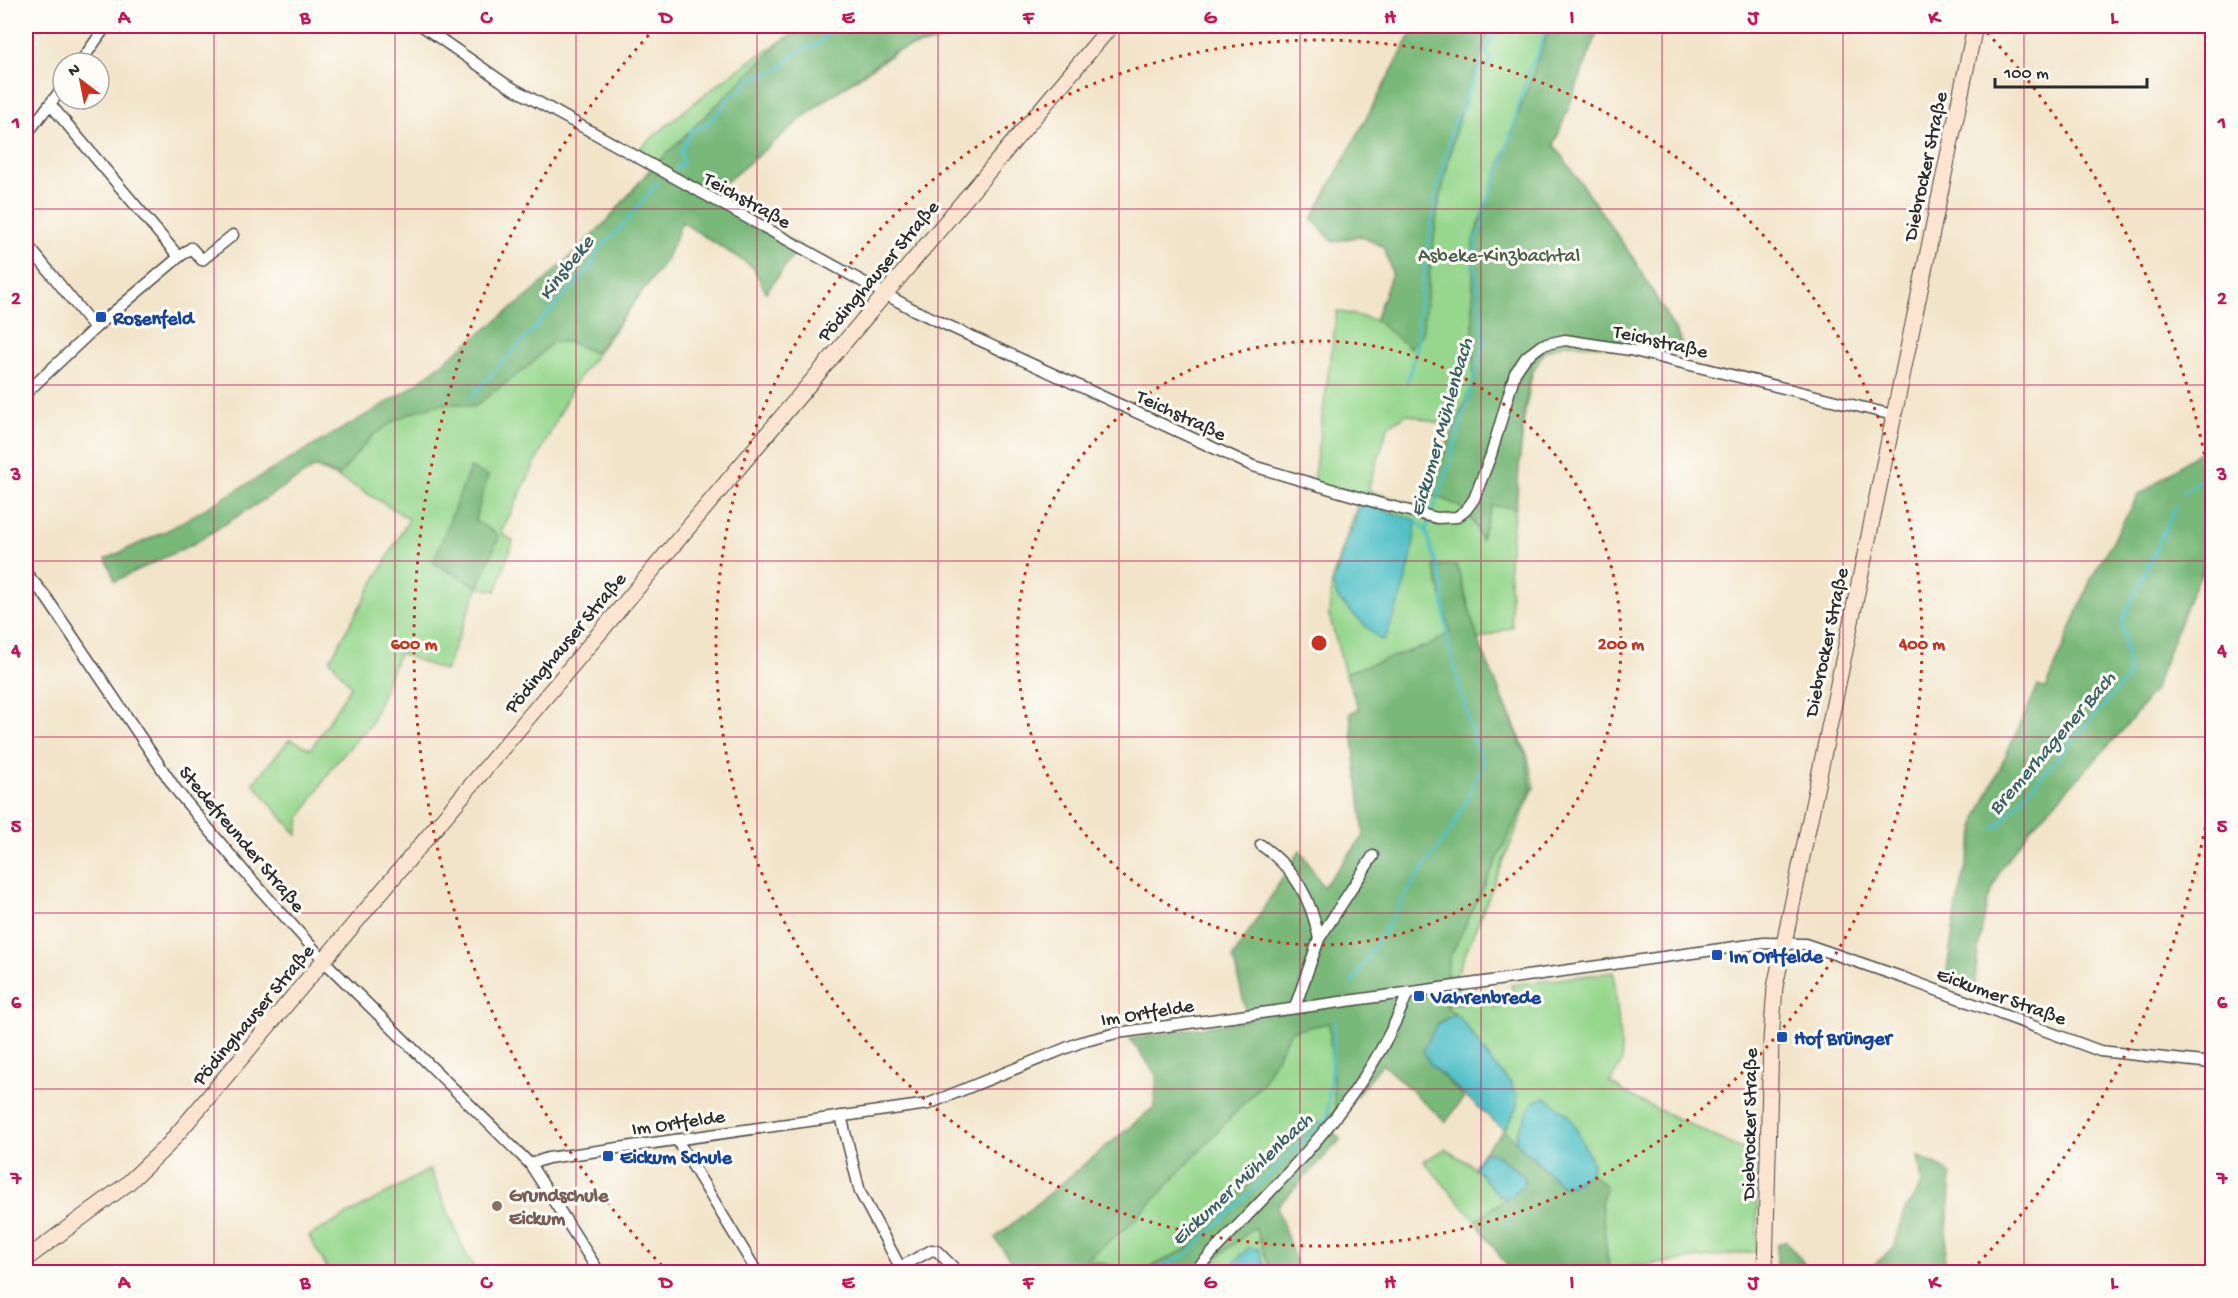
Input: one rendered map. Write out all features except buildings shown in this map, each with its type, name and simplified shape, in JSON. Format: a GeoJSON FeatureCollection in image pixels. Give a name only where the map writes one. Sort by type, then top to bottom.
{"type":"FeatureCollection","features":[{"type":"Feature","properties":{"kind":"street"},"geometry":{"type":"LineString","coordinates":[[88,51],[106,26]]}},
{"type":"Feature","properties":{"kind":"street","name":"Teichstraße"},"geometry":{"type":"LineString","coordinates":[[422,26],[507,85],[884,295],[1253,466],[1424,514],[1440,518],[1457,517],[1474,499],[1491,455],[1515,372],[1526,357],[1542,345],[1565,340],[1630,350],[1893,415]]}},
{"type":"Feature","properties":{"kind":"street","name":"Pödinghauser Straße"},"geometry":{"type":"LineString","coordinates":[[26,1259],[114,1194],[156,1158],[1111,26]]}},
{"type":"Feature","properties":{"kind":"street","name":"Diebrocker Straße"},"geometry":{"type":"LineString","coordinates":[[1765,1272],[1771,1032],[1775,987],[1975,26]]}},
{"type":"Feature","properties":{"kind":"street"},"geometry":{"type":"LineString","coordinates":[[26,135],[50,104],[179,257]]}},
{"type":"Feature","properties":{"kind":"street"},"geometry":{"type":"LineString","coordinates":[[26,393],[95,328],[179,257],[191,248],[201,260],[233,235]]}},
{"type":"Feature","properties":{"kind":"street"},"geometry":{"type":"LineString","coordinates":[[26,243],[95,328]]}},
{"type":"Feature","properties":{"kind":"street","name":"Stedefreunder Straße"},"geometry":{"type":"LineString","coordinates":[[26,573],[46,597],[177,791],[242,869],[371,1009],[530,1164],[599,1272]]}},
{"type":"Feature","properties":{"kind":"street"},"geometry":{"type":"LineString","coordinates":[[1261,845],[1281,859],[1294,875],[1319,939]]}},
{"type":"Feature","properties":{"kind":"street"},"geometry":{"type":"LineString","coordinates":[[1295,1007],[1319,939],[1373,856]]}},
{"type":"Feature","properties":{"kind":"street","name":"Im Ortfelde"},"geometry":{"type":"LineString","coordinates":[[530,1164],[548,1158],[937,1101],[1055,1052],[1100,1037],[1295,1007],[1764,944],[1783,944]]}},
{"type":"Feature","properties":{"kind":"street","name":"Eickumer Straße"},"geometry":{"type":"LineString","coordinates":[[1783,944],[1805,945],[1882,970],[2100,1051],[2212,1063]]}},
{"type":"Feature","properties":{"kind":"street"},"geometry":{"type":"LineString","coordinates":[[1194,1272],[1263,1202],[1349,1101],[1375,1064],[1408,992]]}},
{"type":"Feature","properties":{"kind":"street"},"geometry":{"type":"LineString","coordinates":[[841,1116],[860,1192],[896,1270],[932,1250],[937,1251],[958,1272]]}},
{"type":"Feature","properties":{"kind":"street"},"geometry":{"type":"LineString","coordinates":[[677,1140],[757,1272]]}},
{"type":"Feature","properties":{"kind":"green space"},"geometry":{"type":"Polygon","coordinates":[[[808,26],[995,26],[994,29],[899,50],[820,104],[727,181],[705,194],[800,246],[766,292],[753,267],[682,222],[666,260],[573,386],[501,533],[513,541],[496,591],[478,587],[445,671],[399,653],[370,725],[333,766],[300,818],[297,835],[253,783],[290,739],[311,749],[351,686],[330,660],[409,519],[336,477],[305,464],[288,460],[455,373],[606,222],[651,168],[631,156],[694,103],[738,70],[808,26]]]}},
{"type":"Feature","properties":{"kind":"green space"},"geometry":{"type":"Polygon","coordinates":[[[808,26],[982,26],[979,30],[894,51],[820,104],[727,181],[705,194],[800,246],[766,292],[753,267],[682,222],[666,260],[595,353],[569,342],[552,342],[531,364],[474,407],[461,404],[435,405],[409,414],[375,434],[339,476],[317,466],[195,543],[115,581],[106,559],[170,529],[404,393],[533,292],[606,222],[652,168],[784,39],[808,26]]]}},
{"type":"Feature","properties":{"kind":"green space","name":"Asbeke-Kinzbachtal"},"geometry":{"type":"Polygon","coordinates":[[[1416,26],[1600,26],[1554,145],[1635,261],[1688,353],[1566,343],[1544,352],[1532,374],[1524,419],[1509,563],[1512,627],[1477,640],[1528,756],[1534,787],[1458,971],[1324,1122],[1312,1123],[1263,1170],[1298,1272],[1010,1272],[1171,1095],[1250,1021],[1323,889],[1366,837],[1359,710],[1345,673],[1329,615],[1332,579],[1358,503],[1312,490],[1337,311],[1375,320],[1383,326],[1393,274],[1385,246],[1361,235],[1334,240],[1312,219],[1416,26]],[[1407,414],[1388,427],[1368,490],[1419,507],[1454,428],[1407,414]]]}},
{"type":"Feature","properties":{"kind":"green space"},"geometry":{"type":"Polygon","coordinates":[[[1416,26],[1491,26],[1456,128],[1438,208],[1422,335],[1410,348],[1375,320],[1392,273],[1384,247],[1360,236],[1333,242],[1312,219],[1416,26]]]}},
{"type":"Feature","properties":{"kind":"green space"},"geometry":{"type":"Polygon","coordinates":[[[1550,26],[1600,26],[1554,145],[1635,261],[1688,353],[1562,336],[1543,349],[1532,365],[1523,417],[1516,508],[1492,506],[1481,540],[1472,520],[1462,508],[1427,494],[1473,382],[1473,240],[1550,26]]]}},
{"type":"Feature","properties":{"kind":"green space"},"geometry":{"type":"Polygon","coordinates":[[[2212,443],[2212,553],[2190,596],[2154,690],[2124,729],[2030,829],[2002,867],[1987,903],[1978,950],[1974,993],[1945,983],[1957,905],[1978,815],[2038,686],[2046,689],[2090,581],[2138,496],[2212,443]]]}},
{"type":"Feature","properties":{"kind":"green space"},"geometry":{"type":"Polygon","coordinates":[[[470,468],[488,476],[475,521],[496,533],[498,539],[478,587],[433,563],[470,468]]]}},
{"type":"Feature","properties":{"kind":"green space"},"geometry":{"type":"Polygon","coordinates":[[[1457,565],[1478,640],[1526,756],[1531,790],[1450,957],[1446,976],[1458,978],[1456,1002],[1446,1006],[1454,1014],[1437,1024],[1431,1065],[1464,1097],[1446,1122],[1382,1064],[1330,1129],[1341,1139],[1277,1207],[1299,1272],[1271,1272],[1255,1227],[1199,1272],[1141,1272],[1188,1248],[1303,1125],[1324,1122],[1335,1111],[1329,1023],[1291,1031],[1262,1084],[1134,1221],[1087,1259],[1132,1272],[1008,1272],[1014,1266],[995,1238],[1154,1107],[1157,1076],[1130,1039],[1248,1020],[1233,957],[1300,850],[1323,887],[1364,836],[1350,713],[1359,709],[1345,673],[1434,643],[1450,631],[1434,566],[1457,565]]]}},
{"type":"Feature","properties":{"kind":"green space"},"geometry":{"type":"Polygon","coordinates":[[[1614,972],[1622,1061],[1610,1083],[1640,1101],[1758,1157],[1757,1251],[1609,1270],[1601,1202],[1606,1186],[1590,1173],[1593,1164],[1517,1133],[1516,1142],[1504,1130],[1517,1108],[1511,1083],[1493,1064],[1462,1020],[1446,1006],[1489,996],[1493,1008],[1515,1002],[1511,985],[1614,972]]]}},
{"type":"Feature","properties":{"kind":"green space"},"geometry":{"type":"Polygon","coordinates":[[[1504,1130],[1560,1185],[1570,1186],[1590,1173],[1606,1186],[1601,1202],[1609,1272],[1511,1272],[1475,1221],[1525,1184],[1524,1176],[1496,1155],[1484,1151],[1504,1130]]]}},
{"type":"Feature","properties":{"kind":"green space"},"geometry":{"type":"Polygon","coordinates":[[[1445,1149],[1474,1167],[1499,1195],[1509,1198],[1475,1221],[1424,1161],[1445,1149]]]}},
{"type":"Feature","properties":{"kind":"green space"},"geometry":{"type":"Polygon","coordinates":[[[1918,1156],[1945,1169],[1951,1176],[1944,1272],[1865,1272],[1894,1248],[1905,1210],[1922,1184],[1918,1156]]]}},
{"type":"Feature","properties":{"kind":"green space"},"geometry":{"type":"Polygon","coordinates":[[[430,1169],[465,1252],[477,1272],[329,1272],[309,1236],[430,1169]]]}},
{"type":"Feature","properties":{"kind":"green space"},"geometry":{"type":"Polygon","coordinates":[[[1786,1241],[1811,1272],[1777,1272],[1777,1245],[1786,1241]]]}},
{"type":"Feature","properties":{"kind":"water"},"geometry":{"type":"Polygon","coordinates":[[[1361,503],[1416,520],[1406,581],[1385,639],[1380,640],[1339,600],[1332,584],[1361,503]]]}},
{"type":"Feature","properties":{"kind":"water"},"geometry":{"type":"Polygon","coordinates":[[[1454,1014],[1462,1020],[1493,1064],[1511,1083],[1517,1097],[1517,1108],[1504,1130],[1431,1065],[1423,1051],[1437,1024],[1454,1014]]]}},
{"type":"Feature","properties":{"kind":"water"},"geometry":{"type":"Polygon","coordinates":[[[1545,1097],[1570,1116],[1593,1164],[1590,1173],[1570,1186],[1561,1185],[1516,1142],[1517,1133],[1534,1101],[1545,1097]]]}},
{"type":"Feature","properties":{"kind":"water"},"geometry":{"type":"Polygon","coordinates":[[[1484,1151],[1496,1155],[1524,1176],[1525,1184],[1509,1198],[1499,1196],[1474,1167],[1484,1151]]]}},
{"type":"Feature","properties":{"kind":"water"},"geometry":{"type":"Polygon","coordinates":[[[1249,1248],[1259,1249],[1266,1272],[1224,1272],[1249,1248]]]}},
{"type":"Feature","properties":{"kind":"waterway","name":"Kinsbeke"},"geometry":{"type":"LineString","coordinates":[[676,170],[683,162],[680,153],[691,131],[706,125],[724,107],[729,97],[743,90],[746,80],[780,69],[797,52],[820,43],[836,26]]}},
{"type":"Feature","properties":{"kind":"waterway"},"geometry":{"type":"LineString","coordinates":[[1407,382],[1417,347],[1418,312],[1436,197],[1453,126],[1480,65],[1488,66],[1491,59],[1486,52],[1497,26]]}},
{"type":"Feature","properties":{"kind":"waterway","name":"Eickumer Mühlenbach"},"geometry":{"type":"LineString","coordinates":[[1432,513],[1445,478],[1484,342],[1473,254],[1476,246],[1475,238],[1483,226],[1483,211],[1504,159],[1529,69],[1538,55],[1547,26]]}},
{"type":"Feature","properties":{"kind":"waterway","name":"Kinsbeke"},"geometry":{"type":"LineString","coordinates":[[471,397],[586,272],[594,262],[596,251],[616,233],[658,182]]}},
{"type":"Feature","properties":{"kind":"waterway","name":"Bremerhagener Bach"},"geometry":{"type":"LineString","coordinates":[[2182,493],[2212,472]]}},
{"type":"Feature","properties":{"kind":"waterway","name":"Bremerhagener Bach"},"geometry":{"type":"LineString","coordinates":[[1995,829],[2129,676],[2122,621],[2176,506]]}},
{"type":"Feature","properties":{"kind":"waterway","name":"Eickumer Mühlenbach"},"geometry":{"type":"LineString","coordinates":[[1351,985],[1412,885],[1452,828],[1484,763],[1474,742],[1447,640],[1442,582],[1426,531],[1430,519]]}},
{"type":"Feature","properties":{"kind":"waterway"},"geometry":{"type":"LineString","coordinates":[[1416,520],[1426,531]]}},
{"type":"Feature","properties":{"kind":"waterway","name":"Eickumer Mühlenbach"},"geometry":{"type":"LineString","coordinates":[[1152,1272],[1187,1254],[1327,1118],[1335,1020]]}},
{"type":"Feature","properties":{"kind":"place","name":"Rosenfeld"},"geometry":{"type":"Point","coordinates":[101,317]}},
{"type":"Feature","properties":{"kind":"place","name":"Im Ortfelde"},"geometry":{"type":"Point","coordinates":[1717,955]}},
{"type":"Feature","properties":{"kind":"place","name":"Vahrenbrede"},"geometry":{"type":"Point","coordinates":[1419,996]}},
{"type":"Feature","properties":{"kind":"place","name":"Hof Brünger"},"geometry":{"type":"Point","coordinates":[1782,1037]}},
{"type":"Feature","properties":{"kind":"place","name":"Eickum Schule"},"geometry":{"type":"Point","coordinates":[608,1156]}},
{"type":"Feature","properties":{"kind":"place","name":"Grundschule Eickum"},"geometry":{"type":"Point","coordinates":[497,1206]}}]}
